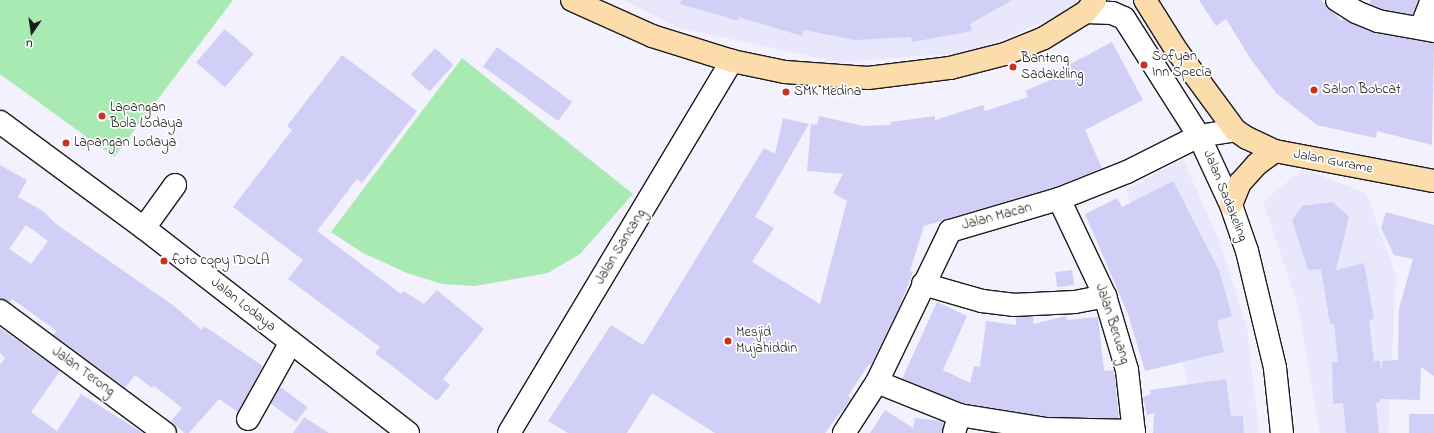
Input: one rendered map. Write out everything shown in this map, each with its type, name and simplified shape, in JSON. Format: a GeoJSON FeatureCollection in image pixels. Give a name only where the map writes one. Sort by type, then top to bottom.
{"type":"FeatureCollection","features":[{"type":"Feature","properties":{"kind":"main road"},"geometry":{"type":"LineString","coordinates":[[572,0],[652,36],[732,61],[785,72],[868,78],[950,68],[1005,54],[1044,38],[1090,6]]}},
{"type":"Feature","properties":{"kind":"main road"},"geometry":{"type":"LineString","coordinates":[[1145,0],[1177,51],[1235,130]]}},
{"type":"Feature","properties":{"kind":"main road","name":"Jalan Gurame"},"geometry":{"type":"LineString","coordinates":[[1235,130],[1275,151],[1434,181]]}},
{"type":"Feature","properties":{"kind":"main road"},"geometry":{"type":"LineString","coordinates":[[1231,205],[1240,183],[1257,164],[1275,151]]}},
{"type":"Feature","properties":{"kind":"street"},"geometry":{"type":"LineString","coordinates":[[1337,0],[1356,12],[1378,21],[1428,29],[1432,0]]}},
{"type":"Feature","properties":{"kind":"street","name":"Jalan Sadakeling"},"geometry":{"type":"LineString","coordinates":[[1090,6],[1124,18],[1199,136],[1231,205],[1263,309],[1275,368],[1282,433]]}},
{"type":"Feature","properties":{"kind":"street","name":"Jalan Sancang"},"geometry":{"type":"LineString","coordinates":[[509,433],[732,61]]}},
{"type":"Feature","properties":{"kind":"street","name":"Jalan Lodaya"},"geometry":{"type":"LineString","coordinates":[[0,122],[144,228],[408,433]]}},
{"type":"Feature","properties":{"kind":"street","name":"Jalan Macan"},"geometry":{"type":"LineString","coordinates":[[844,433],[878,382],[923,284],[950,231],[1059,199],[1126,172],[1199,136],[1235,130]]}},
{"type":"Feature","properties":{"kind":"street"},"geometry":{"type":"LineString","coordinates":[[144,228],[175,185]]}},
{"type":"Feature","properties":{"kind":"street","name":"Jalan Beruang"},"geometry":{"type":"LineString","coordinates":[[1059,199],[1105,296],[1127,370],[1134,432]]}},
{"type":"Feature","properties":{"kind":"street"},"geometry":{"type":"LineString","coordinates":[[923,284],[982,301],[1013,305],[1075,302],[1105,296]]}},
{"type":"Feature","properties":{"kind":"street","name":"Jalan Terong"},"geometry":{"type":"LineString","coordinates":[[0,311],[165,433]]}},
{"type":"Feature","properties":{"kind":"street"},"geometry":{"type":"LineString","coordinates":[[248,419],[290,342]]}},
{"type":"Feature","properties":{"kind":"street"},"geometry":{"type":"LineString","coordinates":[[878,382],[957,424],[1045,431],[1134,432]]}},
{"type":"Feature","properties":{"kind":"shaded area"},"geometry":{"type":"Polygon","coordinates":[[[623,0],[1093,0],[975,52],[838,62],[680,28],[623,0]]]}},
{"type":"Feature","properties":{"kind":"shaded area"},"geometry":{"type":"Polygon","coordinates":[[[1183,159],[1219,241],[1247,328],[1259,433],[1189,433],[1188,387],[1173,319],[1126,190],[1183,159]]]}},
{"type":"Feature","properties":{"kind":"shaded area"},"geometry":{"type":"Polygon","coordinates":[[[1303,169],[1366,193],[1396,276],[1388,433],[1320,433],[1298,307],[1263,202],[1303,169]]]}},
{"type":"Feature","properties":{"kind":"green space","name":"Lapangan Bola Lodaya"},"geometry":{"type":"Polygon","coordinates":[[[0,0],[233,0],[114,157],[0,74],[0,0]]]}},
{"type":"Feature","properties":{"kind":"green space"},"geometry":{"type":"Polygon","coordinates":[[[462,58],[633,194],[580,254],[548,273],[475,286],[442,284],[407,273],[363,253],[331,232],[462,58]]]}},
{"type":"Feature","properties":{"kind":"building"},"geometry":{"type":"Polygon","coordinates":[[[681,0],[1012,0],[970,24],[972,31],[912,42],[911,37],[855,40],[804,30],[802,36],[739,17],[738,21],[680,4],[681,0]]]}},
{"type":"Feature","properties":{"kind":"building"},"geometry":{"type":"Polygon","coordinates":[[[1199,0],[1321,0],[1342,21],[1343,18],[1376,33],[1434,43],[1432,145],[1377,131],[1376,138],[1317,125],[1276,93],[1250,58],[1226,19],[1216,26],[1199,0]]]}},
{"type":"Feature","properties":{"kind":"building"},"geometry":{"type":"Polygon","coordinates":[[[1371,0],[1419,0],[1413,15],[1382,9],[1370,4],[1371,0]]]}},
{"type":"Feature","properties":{"kind":"building"},"geometry":{"type":"Polygon","coordinates":[[[225,29],[254,54],[225,87],[196,62],[225,29]]]}},
{"type":"Feature","properties":{"kind":"building"},"geometry":{"type":"Polygon","coordinates":[[[1112,42],[1143,100],[1085,130],[1102,168],[1055,187],[924,226],[910,271],[913,272],[898,310],[871,365],[869,364],[848,396],[851,399],[825,433],[715,433],[652,393],[627,433],[568,433],[548,421],[611,325],[643,345],[764,148],[775,154],[783,118],[809,124],[755,217],[774,228],[752,262],[820,304],[847,201],[833,193],[843,174],[807,171],[811,124],[817,125],[819,116],[863,126],[891,125],[891,122],[935,116],[935,120],[983,105],[985,111],[1028,97],[1025,91],[1062,75],[1059,70],[1112,42]]]}},
{"type":"Feature","properties":{"kind":"building"},"geometry":{"type":"Polygon","coordinates":[[[497,47],[572,102],[558,121],[483,66],[497,47]]]}},
{"type":"Feature","properties":{"kind":"building"},"geometry":{"type":"Polygon","coordinates":[[[435,48],[454,65],[429,91],[411,75],[435,48]]]}},
{"type":"Feature","properties":{"kind":"building"},"geometry":{"type":"Polygon","coordinates":[[[342,55],[417,111],[362,183],[357,179],[317,231],[401,294],[403,291],[424,304],[437,290],[484,329],[443,379],[450,385],[437,401],[375,353],[380,347],[288,279],[303,260],[233,207],[292,130],[287,126],[342,55]]]}},
{"type":"Feature","properties":{"kind":"building"},"geometry":{"type":"Polygon","coordinates":[[[0,165],[27,180],[18,197],[43,211],[56,224],[174,306],[202,330],[204,326],[263,366],[238,412],[219,399],[189,433],[184,433],[171,421],[182,408],[154,386],[152,388],[135,375],[125,388],[53,335],[57,331],[12,299],[10,303],[0,299],[0,165]],[[26,225],[9,249],[31,264],[48,241],[26,225]]]}},
{"type":"Feature","properties":{"kind":"building"},"geometry":{"type":"Polygon","coordinates":[[[1173,181],[1219,270],[1232,316],[1217,321],[1224,352],[1145,371],[1128,314],[1085,214],[1117,198],[1122,207],[1173,181]]]}},
{"type":"Feature","properties":{"kind":"building"},"geometry":{"type":"Polygon","coordinates":[[[1333,202],[1349,217],[1336,270],[1364,263],[1374,319],[1369,320],[1374,361],[1380,361],[1381,369],[1383,361],[1398,360],[1399,308],[1413,259],[1394,255],[1381,228],[1386,212],[1434,225],[1434,376],[1421,367],[1420,400],[1380,399],[1380,402],[1376,403],[1379,433],[1346,433],[1343,403],[1333,404],[1332,362],[1338,362],[1334,324],[1330,324],[1321,269],[1308,270],[1292,220],[1302,206],[1333,202]]]}},
{"type":"Feature","properties":{"kind":"building"},"geometry":{"type":"Polygon","coordinates":[[[1072,270],[1074,285],[1057,287],[1055,272],[1072,270]]]}},
{"type":"Feature","properties":{"kind":"building"},"geometry":{"type":"Polygon","coordinates":[[[937,302],[967,316],[943,370],[970,383],[974,366],[980,367],[986,321],[1016,325],[1016,317],[1034,317],[1033,324],[1066,316],[1067,320],[1098,317],[1104,371],[1114,370],[1119,418],[1046,417],[962,403],[902,379],[937,302]]]}},
{"type":"Feature","properties":{"kind":"building"},"geometry":{"type":"Polygon","coordinates":[[[0,328],[60,371],[31,412],[57,431],[81,394],[143,433],[0,433],[0,365],[5,358],[0,353],[0,328]]]}},
{"type":"Feature","properties":{"kind":"building"},"geometry":{"type":"Polygon","coordinates":[[[1226,379],[1231,416],[1243,416],[1244,433],[1153,433],[1154,413],[1147,415],[1143,397],[1151,394],[1150,390],[1226,379]]]}},
{"type":"Feature","properties":{"kind":"building"},"geometry":{"type":"Polygon","coordinates":[[[280,387],[308,407],[296,422],[269,402],[280,387]]]}},
{"type":"Feature","properties":{"kind":"building"},"geometry":{"type":"Polygon","coordinates":[[[885,410],[913,428],[915,418],[944,422],[942,433],[870,433],[885,410]]]}},
{"type":"Feature","properties":{"kind":"building"},"geometry":{"type":"Polygon","coordinates":[[[1409,414],[1434,414],[1434,433],[1409,433],[1409,414]]]}},
{"type":"Feature","properties":{"kind":"building"},"geometry":{"type":"Polygon","coordinates":[[[304,417],[329,433],[293,433],[304,417]]]}},
{"type":"Feature","properties":{"kind":"place","name":"Sofyan Inn Specia"},"geometry":{"type":"Point","coordinates":[1144,65]}},
{"type":"Feature","properties":{"kind":"place","name":"Banteng Sadakeling"},"geometry":{"type":"Point","coordinates":[1013,67]}},
{"type":"Feature","properties":{"kind":"place","name":"Salon Bobcat"},"geometry":{"type":"Point","coordinates":[1314,90]}},
{"type":"Feature","properties":{"kind":"place","name":"SMK Medina"},"geometry":{"type":"Point","coordinates":[786,92]}},
{"type":"Feature","properties":{"kind":"place","name":"Lapangan Bola Lodaya"},"geometry":{"type":"Point","coordinates":[102,116]}},
{"type":"Feature","properties":{"kind":"place","name":"Lapangan Lodaya"},"geometry":{"type":"Point","coordinates":[66,143]}},
{"type":"Feature","properties":{"kind":"place","name":"foto copy IDOLA"},"geometry":{"type":"Point","coordinates":[164,261]}},
{"type":"Feature","properties":{"kind":"place","name":"Mesjid Mujahiddin"},"geometry":{"type":"Point","coordinates":[728,341]}}]}
